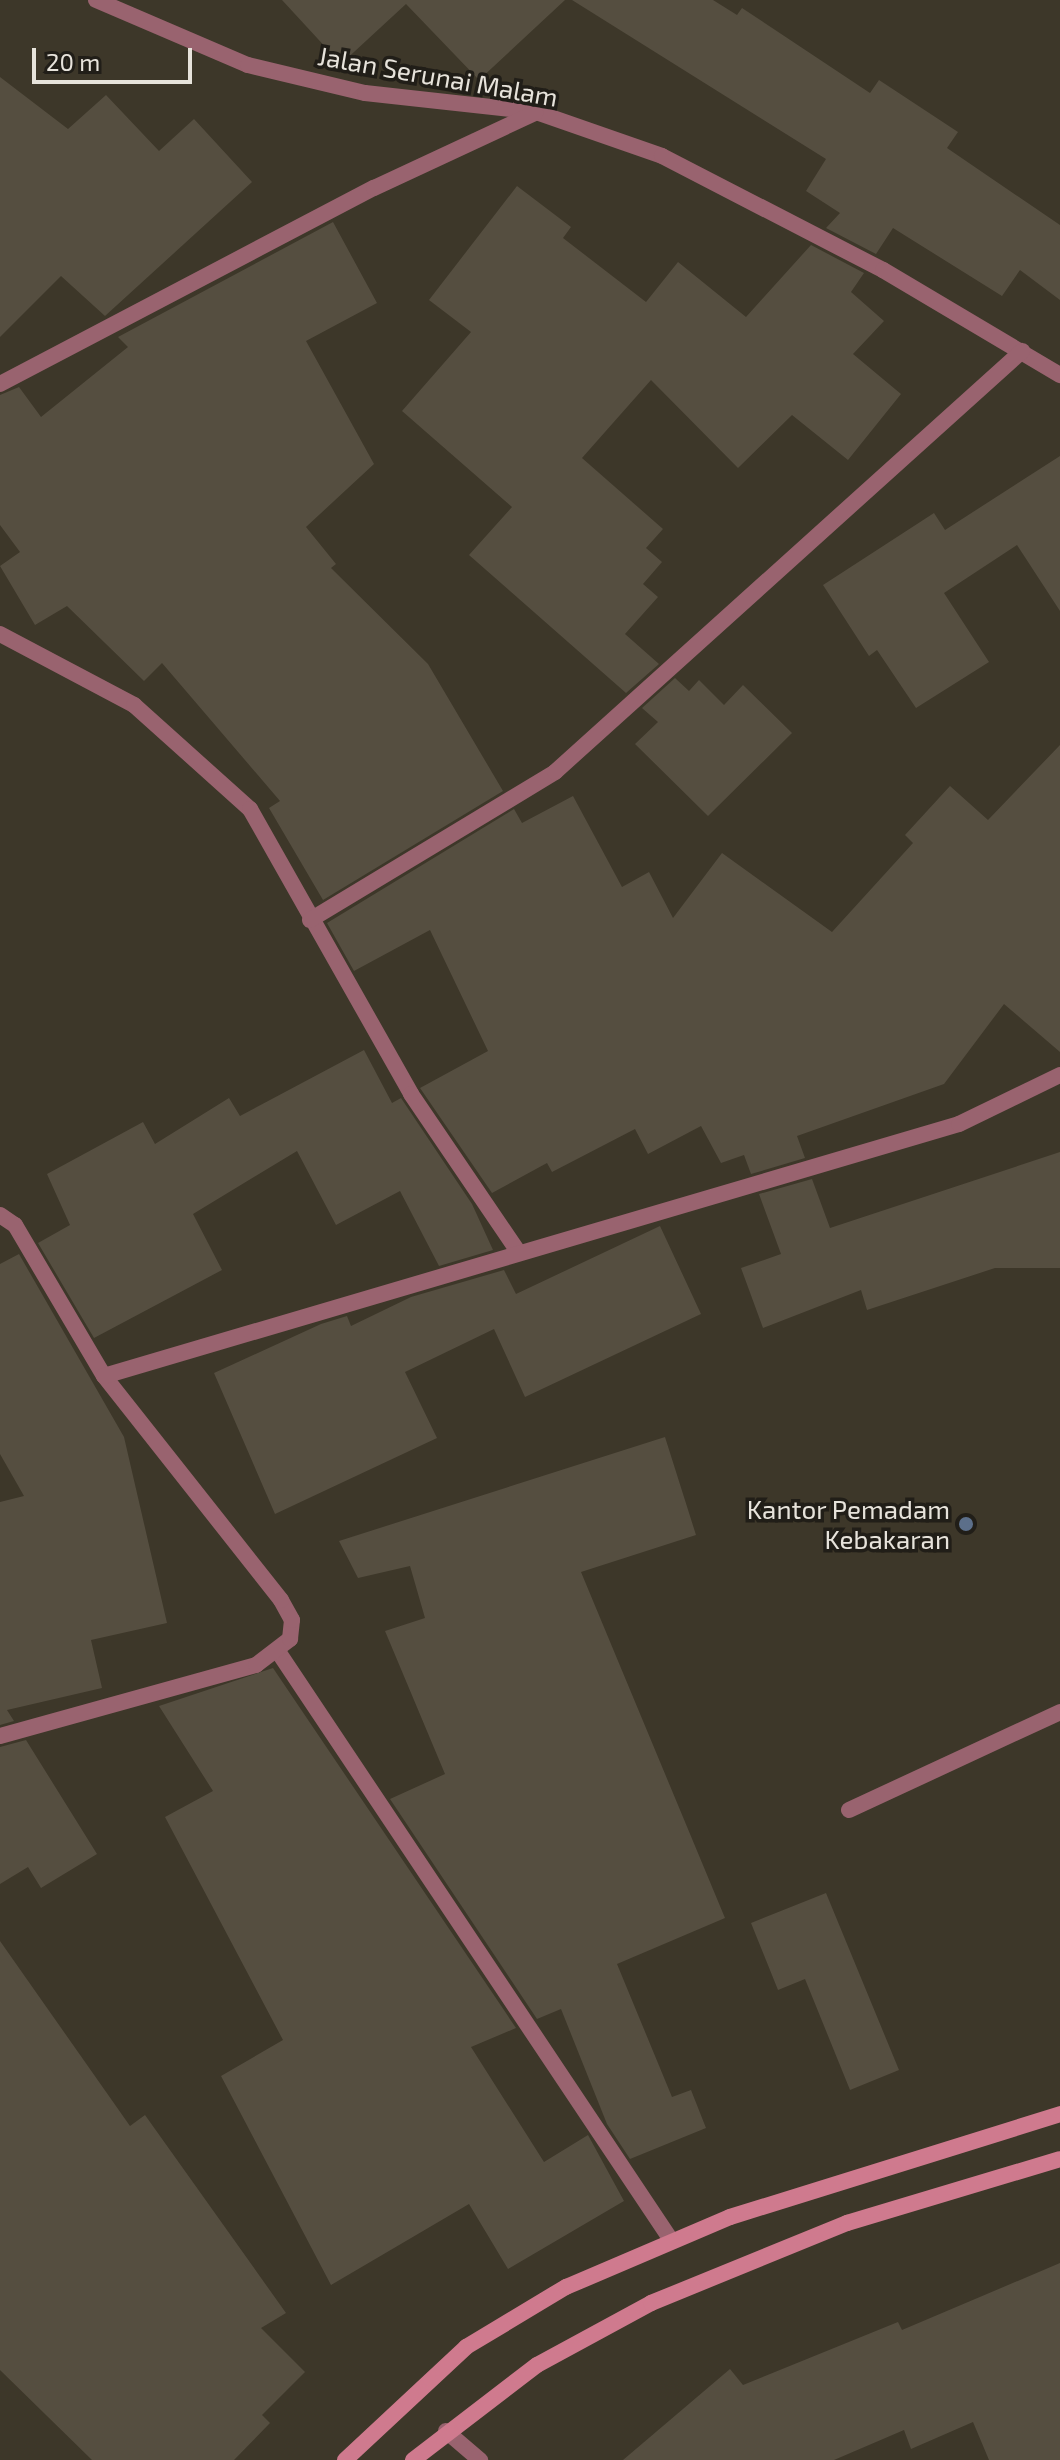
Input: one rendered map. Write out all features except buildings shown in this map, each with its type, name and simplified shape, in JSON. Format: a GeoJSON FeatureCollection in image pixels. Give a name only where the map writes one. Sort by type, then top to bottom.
{"type":"FeatureCollection","features":[{"type":"Feature","properties":{"kind":"main road"},"geometry":{"type":"LineString","coordinates":[[345,2460],[466,2347],[566,2287],[671,2240],[1060,2114]]}},
{"type":"Feature","properties":{"kind":"main road"},"geometry":{"type":"LineString","coordinates":[[413,2460],[446,2431],[537,2365],[733,2266],[1060,2159]]}},
{"type":"Feature","properties":{"kind":"street","name":"Jalan Serunai Malam"},"geometry":{"type":"LineString","coordinates":[[96,0],[248,65],[365,93],[536,112],[662,156],[1022,351],[1060,375]]}},
{"type":"Feature","properties":{"kind":"street"},"geometry":{"type":"LineString","coordinates":[[0,384],[374,188],[536,112]]}},
{"type":"Feature","properties":{"kind":"street"},"geometry":{"type":"LineString","coordinates":[[310,920],[555,772],[1022,351]]}},
{"type":"Feature","properties":{"kind":"street"},"geometry":{"type":"LineString","coordinates":[[0,634],[134,705],[250,809],[411,1094],[519,1253]]}},
{"type":"Feature","properties":{"kind":"street"},"geometry":{"type":"LineString","coordinates":[[104,1376],[959,1124],[1060,1075]]}},
{"type":"Feature","properties":{"kind":"street"},"geometry":{"type":"LineString","coordinates":[[0,1215],[15,1225],[104,1376],[281,1600],[292,1620],[279,1653]]}},
{"type":"Feature","properties":{"kind":"street"},"geometry":{"type":"LineString","coordinates":[[0,1736],[279,1653]]}},
{"type":"Feature","properties":{"kind":"street"},"geometry":{"type":"LineString","coordinates":[[279,1653],[671,2240]]}},
{"type":"Feature","properties":{"kind":"street"},"geometry":{"type":"LineString","coordinates":[[849,1810],[1060,1712]]}},
{"type":"Feature","properties":{"kind":"street"},"geometry":{"type":"LineString","coordinates":[[446,2431],[480,2460]]}},
{"type":"Feature","properties":{"kind":"place","name":"Kantor Pemadam Kebakaran"},"geometry":{"type":"Point","coordinates":[966,1524]}}]}
